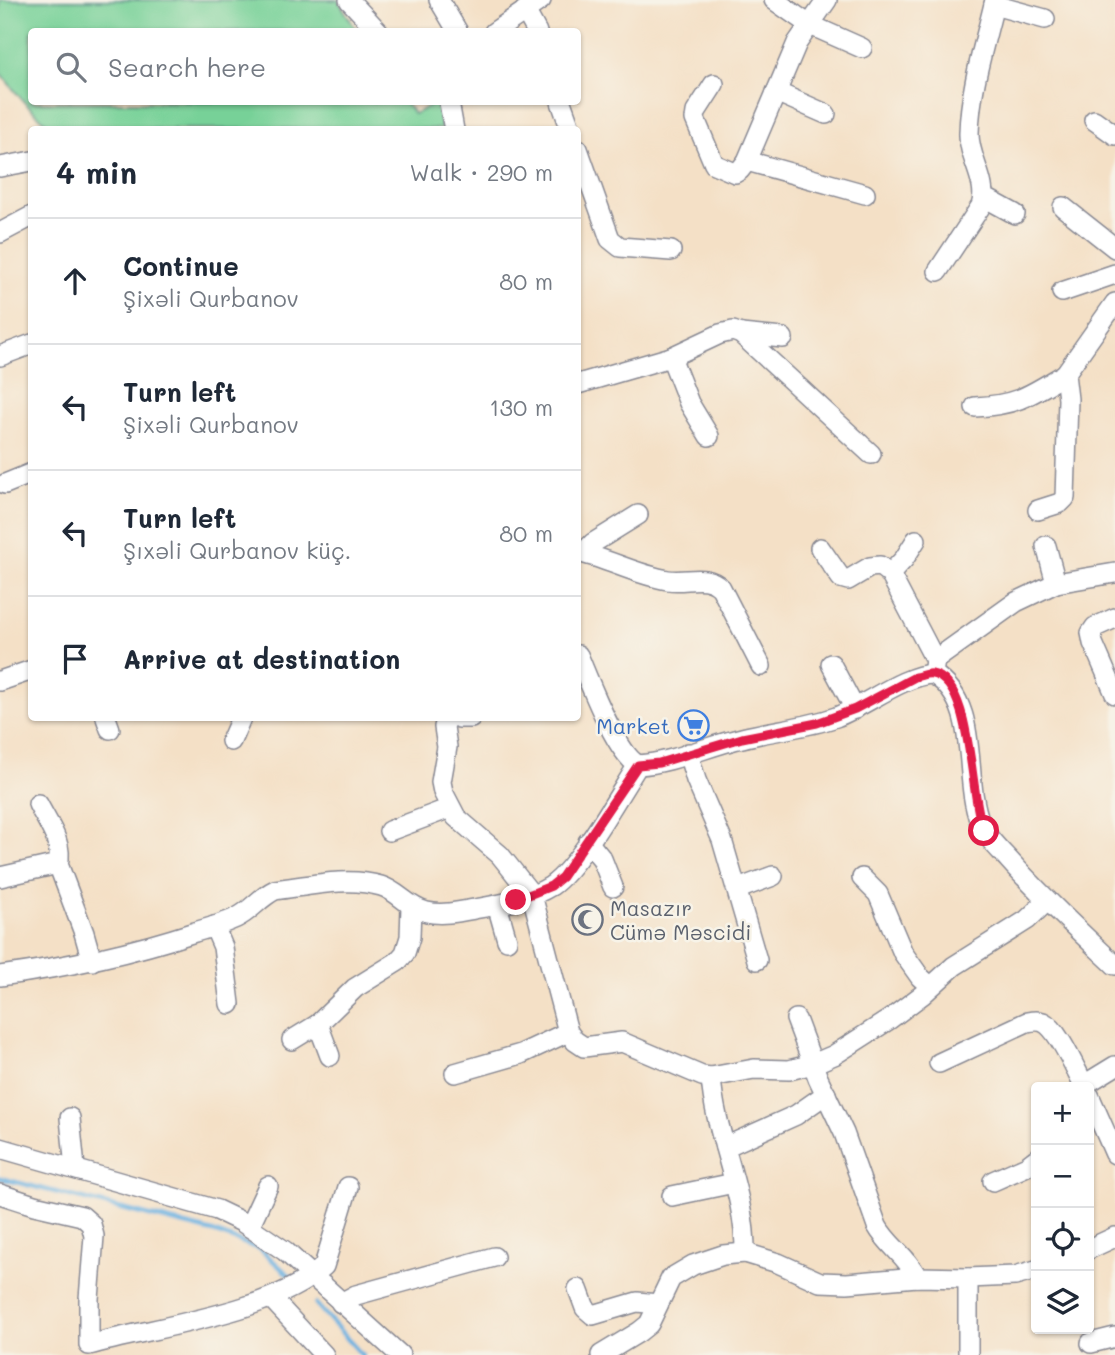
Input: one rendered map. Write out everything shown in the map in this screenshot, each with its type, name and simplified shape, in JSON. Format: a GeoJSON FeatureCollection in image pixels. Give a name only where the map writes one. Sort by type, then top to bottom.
{"type":"FeatureCollection","features":[{"type":"Feature","properties":{"kind":"street"},"geometry":{"type":"LineString","coordinates":[[349,0],[375,28]]}},
{"type":"Feature","properties":{"kind":"street"},"geometry":{"type":"LineString","coordinates":[[439,0],[456,28]]}},
{"type":"Feature","properties":{"kind":"street"},"geometry":{"type":"LineString","coordinates":[[774,0],[808,24],[862,48]]}},
{"type":"Feature","properties":{"kind":"street"},"geometry":{"type":"LineString","coordinates":[[714,84],[696,112],[695,119],[714,164],[735,173],[747,161],[788,62],[808,24],[827,0]]}},
{"type":"Feature","properties":{"kind":"street"},"geometry":{"type":"LineString","coordinates":[[937,271],[981,206],[984,197],[968,135],[973,93],[994,3],[1045,19]]}},
{"type":"Feature","properties":{"kind":"street"},"geometry":{"type":"LineString","coordinates":[[500,28],[533,5],[536,28]]}},
{"type":"Feature","properties":{"kind":"street"},"geometry":{"type":"LineString","coordinates":[[776,92],[826,114]]}},
{"type":"Feature","properties":{"kind":"street"},"geometry":{"type":"LineString","coordinates":[[450,105],[453,126]]}},
{"type":"Feature","properties":{"kind":"street"},"geometry":{"type":"LineString","coordinates":[[562,105],[570,126]]}},
{"type":"Feature","properties":{"kind":"street"},"geometry":{"type":"LineString","coordinates":[[1094,120],[1115,135]]}},
{"type":"Feature","properties":{"kind":"street"},"geometry":{"type":"LineString","coordinates":[[581,157],[610,239],[620,247],[671,251]]}},
{"type":"Feature","properties":{"kind":"street"},"geometry":{"type":"LineString","coordinates":[[747,161],[864,194]]}},
{"type":"Feature","properties":{"kind":"street"},"geometry":{"type":"LineString","coordinates":[[0,167],[28,163]]}},
{"type":"Feature","properties":{"kind":"street"},"geometry":{"type":"LineString","coordinates":[[984,197],[1015,214]]}},
{"type":"Feature","properties":{"kind":"street"},"geometry":{"type":"LineString","coordinates":[[1063,207],[1115,248]]}},
{"type":"Feature","properties":{"kind":"street"},"geometry":{"type":"LineString","coordinates":[[0,233],[28,218]]}},
{"type":"Feature","properties":{"kind":"street"},"geometry":{"type":"LineString","coordinates":[[1062,292],[1115,274]]}},
{"type":"Feature","properties":{"kind":"street"},"geometry":{"type":"LineString","coordinates":[[975,407],[1000,406],[1022,399],[1065,374],[1115,303]]}},
{"type":"Feature","properties":{"kind":"street"},"geometry":{"type":"LineString","coordinates":[[581,383],[671,358],[720,334],[733,331],[783,338]]}},
{"type":"Feature","properties":{"kind":"street"},"geometry":{"type":"LineString","coordinates":[[741,334],[871,454]]}},
{"type":"Feature","properties":{"kind":"street"},"geometry":{"type":"LineString","coordinates":[[0,356],[28,346]]}},
{"type":"Feature","properties":{"kind":"street"},"geometry":{"type":"LineString","coordinates":[[671,358],[689,402],[709,436]]}},
{"type":"Feature","properties":{"kind":"street"},"geometry":{"type":"LineString","coordinates":[[1038,510],[1060,503],[1065,498],[1068,399],[1065,374]]}},
{"type":"Feature","properties":{"kind":"street"},"geometry":{"type":"LineString","coordinates":[[5,484],[28,475]]}},
{"type":"Feature","properties":{"kind":"street"},"geometry":{"type":"LineString","coordinates":[[581,552],[639,515]]}},
{"type":"Feature","properties":{"kind":"street"},"geometry":{"type":"LineString","coordinates":[[890,574],[916,540]]}},
{"type":"Feature","properties":{"kind":"street"},"geometry":{"type":"LineString","coordinates":[[1046,546],[1056,583]]}},
{"type":"Feature","properties":{"kind":"street"},"geometry":{"type":"LineString","coordinates":[[820,548],[841,578],[848,580],[870,568],[880,566],[890,574],[934,667],[947,684],[961,711],[977,811],[984,831],[1047,901],[1115,965]]}},
{"type":"Feature","properties":{"kind":"street"},"geometry":{"type":"LineString","coordinates":[[581,553],[669,580],[706,579],[715,582],[761,666]]}},
{"type":"Feature","properties":{"kind":"street"},"geometry":{"type":"LineString","coordinates":[[581,661],[621,748],[631,762],[638,765],[659,763],[742,738],[817,723],[855,709],[934,667],[1016,602],[1056,583],[1115,573]]}},
{"type":"Feature","properties":{"kind":"street"},"geometry":{"type":"LineString","coordinates":[[1115,618],[1095,627],[1091,633],[1115,694]]}},
{"type":"Feature","properties":{"kind":"street"},"geometry":{"type":"LineString","coordinates":[[831,664],[855,709]]}},
{"type":"Feature","properties":{"kind":"street"},"geometry":{"type":"LineString","coordinates":[[0,681],[28,671]]}},
{"type":"Feature","properties":{"kind":"street"},"geometry":{"type":"LineString","coordinates":[[231,741],[240,721]]}},
{"type":"Feature","properties":{"kind":"street"},"geometry":{"type":"LineString","coordinates":[[446,721],[443,727],[447,747],[441,782],[450,808],[463,826],[500,855],[533,895],[568,1032],[584,1047],[622,1042],[648,1051],[678,1067],[711,1077],[754,1069],[789,1070],[813,1064],[834,1055],[890,1019],[954,966],[1027,920],[1047,901]]}},
{"type":"Feature","properties":{"kind":"street"},"geometry":{"type":"LineString","coordinates":[[688,753],[696,780],[722,840],[757,960]]}},
{"type":"Feature","properties":{"kind":"street"},"geometry":{"type":"LineString","coordinates":[[0,976],[92,961],[138,950],[237,918],[253,908],[266,894],[275,890],[335,883],[366,883],[383,886],[411,906],[435,913],[497,905],[533,895],[562,877],[638,765]]}},
{"type":"Feature","properties":{"kind":"street"},"geometry":{"type":"LineString","coordinates":[[38,804],[59,846],[61,855],[58,864],[92,961]]}},
{"type":"Feature","properties":{"kind":"street"},"geometry":{"type":"LineString","coordinates":[[389,831],[450,808]]}},
{"type":"Feature","properties":{"kind":"street"},"geometry":{"type":"LineString","coordinates":[[588,842],[601,859],[613,887]]}},
{"type":"Feature","properties":{"kind":"street"},"geometry":{"type":"LineString","coordinates":[[0,877],[58,864]]}},
{"type":"Feature","properties":{"kind":"street"},"geometry":{"type":"LineString","coordinates":[[738,889],[773,876]]}},
{"type":"Feature","properties":{"kind":"street"},"geometry":{"type":"LineString","coordinates":[[862,878],[878,894],[903,953],[930,986]]}},
{"type":"Feature","properties":{"kind":"street"},"geometry":{"type":"LineString","coordinates":[[497,905],[507,940]]}},
{"type":"Feature","properties":{"kind":"street"},"geometry":{"type":"LineString","coordinates":[[292,1040],[318,1024],[355,988],[397,962],[405,953],[411,937],[411,906]]}},
{"type":"Feature","properties":{"kind":"street"},"geometry":{"type":"LineString","coordinates":[[214,926],[223,947],[230,1004]]}},
{"type":"Feature","properties":{"kind":"street"},"geometry":{"type":"LineString","coordinates":[[796,1019],[844,1133],[877,1226],[882,1235],[906,1257],[917,1277]]}},
{"type":"Feature","properties":{"kind":"street"},"geometry":{"type":"LineString","coordinates":[[939,1063],[1027,1022],[1043,1022],[1057,1036],[1082,1082]]}},
{"type":"Feature","properties":{"kind":"street"},"geometry":{"type":"LineString","coordinates":[[318,1024],[330,1056]]}},
{"type":"Feature","properties":{"kind":"street"},"geometry":{"type":"LineString","coordinates":[[455,1073],[521,1054],[568,1032]]}},
{"type":"Feature","properties":{"kind":"street"},"geometry":{"type":"LineString","coordinates":[[1094,1083],[1115,1066]]}},
{"type":"Feature","properties":{"kind":"street"},"geometry":{"type":"LineString","coordinates":[[711,1077],[743,1223],[745,1253]]}},
{"type":"Feature","properties":{"kind":"street"},"geometry":{"type":"LineString","coordinates":[[725,1147],[796,1115],[826,1094]]}},
{"type":"Feature","properties":{"kind":"street"},"geometry":{"type":"LineString","coordinates":[[1094,1107],[1115,1154]]}},
{"type":"Feature","properties":{"kind":"street"},"geometry":{"type":"LineString","coordinates":[[70,1118],[75,1168]]}},
{"type":"Feature","properties":{"kind":"street"},"geometry":{"type":"LineString","coordinates":[[0,1148],[217,1210],[285,1251],[400,1355]]}},
{"type":"Feature","properties":{"kind":"street"},"geometry":{"type":"LineString","coordinates":[[993,1181],[1031,1163]]}},
{"type":"Feature","properties":{"kind":"street"},"geometry":{"type":"LineString","coordinates":[[672,1196],[733,1183]]}},
{"type":"Feature","properties":{"kind":"street"},"geometry":{"type":"LineString","coordinates":[[249,1227],[268,1185]]}},
{"type":"Feature","properties":{"kind":"street"},"geometry":{"type":"LineString","coordinates":[[0,1194],[82,1216],[91,1224],[94,1236],[89,1299],[90,1350],[114,1347],[242,1308],[271,1298],[314,1276],[324,1266],[348,1187]]}},
{"type":"Feature","properties":{"kind":"street"},"geometry":{"type":"LineString","coordinates":[[1094,1247],[1115,1237]]}},
{"type":"Feature","properties":{"kind":"street"},"geometry":{"type":"LineString","coordinates":[[601,1355],[649,1324],[671,1278],[708,1258],[745,1253],[778,1263],[820,1282],[1015,1276],[1032,1271]]}},
{"type":"Feature","properties":{"kind":"street"},"geometry":{"type":"LineString","coordinates":[[341,1303],[356,1295],[494,1257]]}},
{"type":"Feature","properties":{"kind":"street"},"geometry":{"type":"LineString","coordinates":[[968,1278],[968,1355]]}},
{"type":"Feature","properties":{"kind":"street"},"geometry":{"type":"LineString","coordinates":[[578,1289],[585,1308],[593,1315],[637,1302],[658,1304]]}},
{"type":"Feature","properties":{"kind":"street"},"geometry":{"type":"LineString","coordinates":[[271,1298],[324,1355]]}},
{"type":"Feature","properties":{"kind":"street"},"geometry":{"type":"LineString","coordinates":[[1091,1343],[1115,1337]]}},
{"type":"Feature","properties":{"kind":"green space"},"geometry":{"type":"Polygon","coordinates":[[[0,0],[338,0],[355,28],[28,28],[28,105],[407,105],[414,114],[436,105],[441,126],[50,126],[24,102],[0,73],[0,0]]]}},
{"type":"Feature","properties":{"kind":"waterway"},"geometry":{"type":"LineString","coordinates":[[0,1178],[213,1232],[260,1249],[292,1278]]}},
{"type":"Feature","properties":{"kind":"waterway"},"geometry":{"type":"LineString","coordinates":[[316,1304],[362,1355]]}},
{"type":"Feature","properties":{"kind":"place","name":"Market"},"geometry":{"type":"Point","coordinates":[693,725]}},
{"type":"Feature","properties":{"kind":"place","name":"Masazır Cümə Məscidi"},"geometry":{"type":"Point","coordinates":[587,919]}},
{"type":"Feature","properties":{"kind":"route"},"geometry":{"type":"LineString","coordinates":[[516,900],[551,886],[562,877],[638,765],[659,763],[742,738],[817,723],[855,709],[915,677],[926,674],[933,674],[947,684],[961,711],[977,811],[984,831]]}}]}
